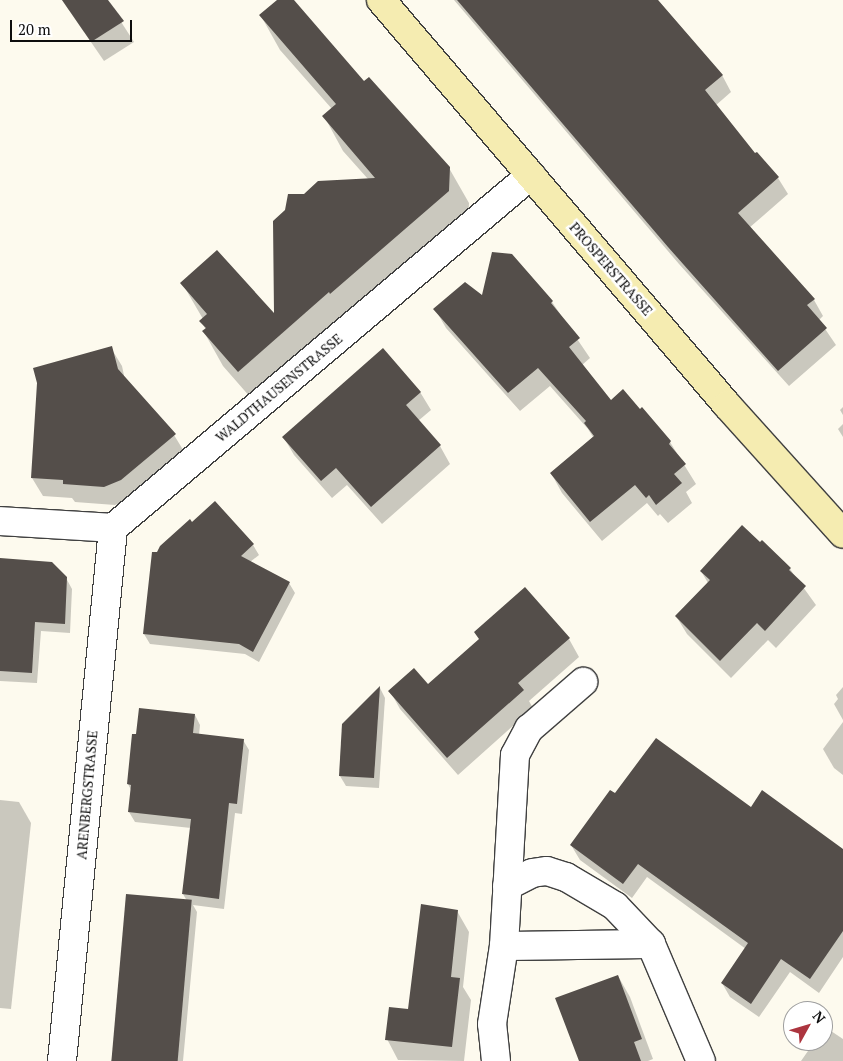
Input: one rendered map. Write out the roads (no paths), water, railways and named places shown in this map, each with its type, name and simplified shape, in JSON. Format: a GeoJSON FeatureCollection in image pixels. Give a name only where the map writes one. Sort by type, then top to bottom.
{"type":"FeatureCollection","features":[{"type":"Feature","properties":{"kind":"main road","name":"PROSPERSTRASSE"},"geometry":{"type":"LineString","coordinates":[[381,0],[728,405],[843,534]]}},
{"type":"Feature","properties":{"kind":"street","name":"WALDTHAUSENSTRASSE"},"geometry":{"type":"LineString","coordinates":[[113,528],[531,175]]}},
{"type":"Feature","properties":{"kind":"street"},"geometry":{"type":"LineString","coordinates":[[0,521],[113,528]]}},
{"type":"Feature","properties":{"kind":"street","name":"ARENBERGSTRASSE"},"geometry":{"type":"LineString","coordinates":[[62,1061],[113,528]]}},
{"type":"Feature","properties":{"kind":"street"},"geometry":{"type":"LineString","coordinates":[[496,1061],[492,1024],[504,946],[515,755],[529,729],[583,682]]}},
{"type":"Feature","properties":{"kind":"street"},"geometry":{"type":"LineString","coordinates":[[507,886],[532,873],[547,871],[566,877],[615,906],[651,944],[701,1061]]}},
{"type":"Feature","properties":{"kind":"street"},"geometry":{"type":"LineString","coordinates":[[504,946],[651,944]]}}]}
